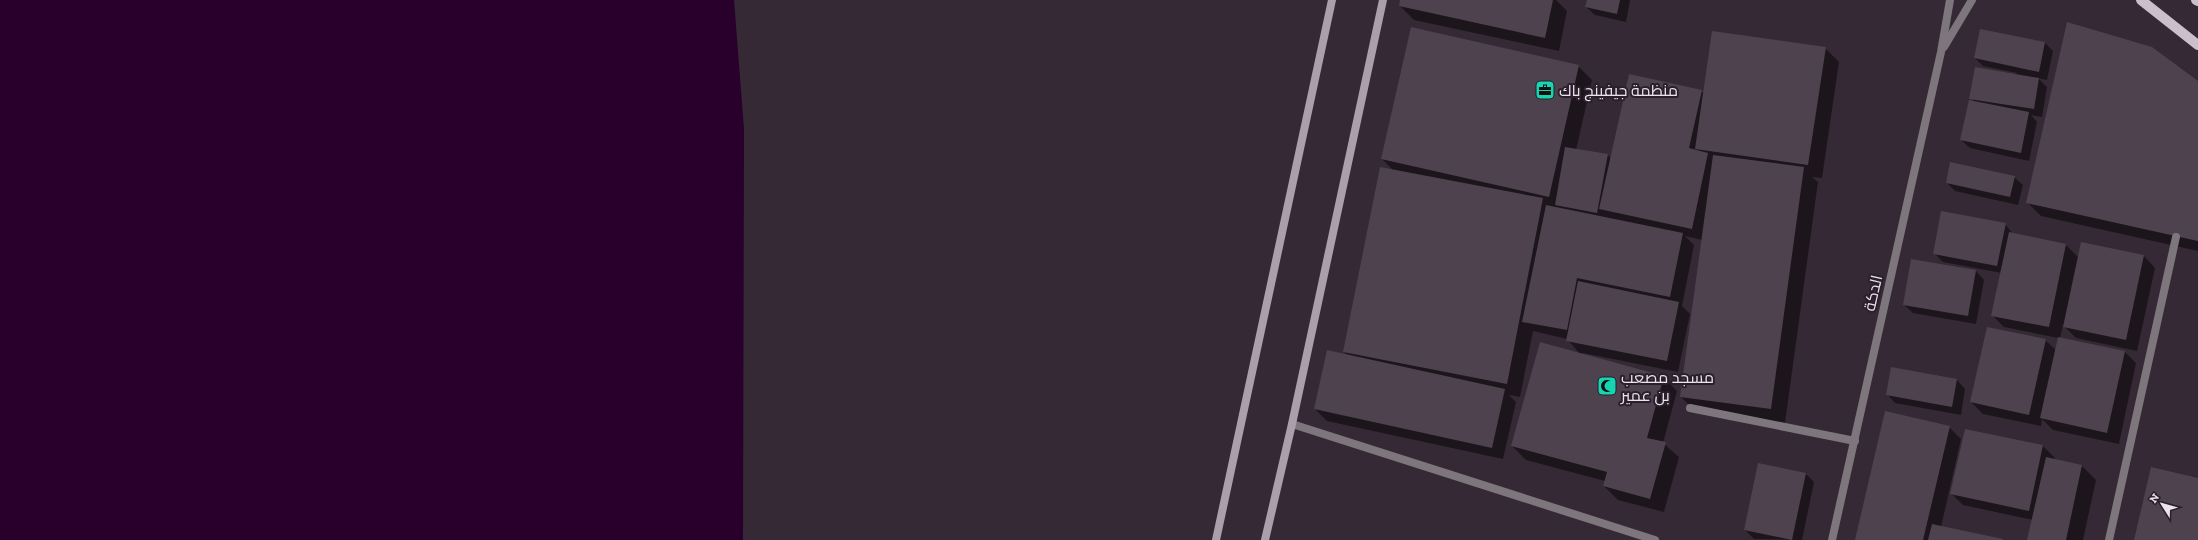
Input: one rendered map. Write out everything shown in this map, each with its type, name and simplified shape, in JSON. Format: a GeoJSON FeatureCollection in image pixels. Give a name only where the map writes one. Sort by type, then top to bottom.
{"type":"FeatureCollection","features":[{"type":"Feature","properties":{"kind":"main road"},"geometry":{"type":"LineString","coordinates":[[1216,540],[1332,0]]}},
{"type":"Feature","properties":{"kind":"main road"},"geometry":{"type":"LineString","coordinates":[[1264,540],[1292,424],[1383,0]]}},
{"type":"Feature","properties":{"kind":"main road"},"geometry":{"type":"LineString","coordinates":[[2141,0],[2198,45]]}},
{"type":"Feature","properties":{"kind":"street","name":"الدكة"},"geometry":{"type":"LineString","coordinates":[[1832,540],[1941,52],[1950,0]]}},
{"type":"Feature","properties":{"kind":"street","name":"الدكة"},"geometry":{"type":"LineString","coordinates":[[1941,52],[1972,0]]}},
{"type":"Feature","properties":{"kind":"street"},"geometry":{"type":"LineString","coordinates":[[2109,540],[2176,237]]}},
{"type":"Feature","properties":{"kind":"street"},"geometry":{"type":"LineString","coordinates":[[1690,408],[1855,441]]}},
{"type":"Feature","properties":{"kind":"street"},"geometry":{"type":"LineString","coordinates":[[1292,424],[1655,540]]}},
{"type":"Feature","properties":{"kind":"shaded area"},"geometry":{"type":"Polygon","coordinates":[[[0,0],[734,0],[744,129],[743,540],[0,540],[0,0]]]}},
{"type":"Feature","properties":{"kind":"building"},"geometry":{"type":"Polygon","coordinates":[[[1400,0],[1553,0],[1545,38],[1399,6],[1400,0]]]}},
{"type":"Feature","properties":{"kind":"building"},"geometry":{"type":"Polygon","coordinates":[[[1587,0],[1620,0],[1617,14],[1585,7],[1587,0]]]}},
{"type":"Feature","properties":{"kind":"building"},"geometry":{"type":"Polygon","coordinates":[[[2067,22],[2152,47],[2198,81],[2198,241],[2026,203],[2067,22]]]}},
{"type":"Feature","properties":{"kind":"building"},"geometry":{"type":"Polygon","coordinates":[[[1411,27],[1579,65],[1549,197],[1381,159],[1411,27]]]}},
{"type":"Feature","properties":{"kind":"building"},"geometry":{"type":"Polygon","coordinates":[[[1980,29],[2045,42],[2039,72],[1974,58],[1980,29]]]}},
{"type":"Feature","properties":{"kind":"building"},"geometry":{"type":"Polygon","coordinates":[[[1712,31],[1826,47],[1808,165],[1695,149],[1712,31]]]}},
{"type":"Feature","properties":{"kind":"building"},"geometry":{"type":"Polygon","coordinates":[[[1975,67],[2039,78],[2034,109],[1969,99],[1975,67]]]}},
{"type":"Feature","properties":{"kind":"building"},"geometry":{"type":"Polygon","coordinates":[[[1629,74],[1702,90],[1689,148],[1708,153],[1692,229],[1599,209],[1629,74]]]}},
{"type":"Feature","properties":{"kind":"building"},"geometry":{"type":"Polygon","coordinates":[[[1969,100],[2029,112],[2021,153],[1960,140],[1969,100]]]}},
{"type":"Feature","properties":{"kind":"building"},"geometry":{"type":"Polygon","coordinates":[[[1565,147],[1608,154],[1597,213],[1555,205],[1565,147]]]}},
{"type":"Feature","properties":{"kind":"building"},"geometry":{"type":"Polygon","coordinates":[[[1713,155],[1804,167],[1771,409],[1680,397],[1713,155]]]}},
{"type":"Feature","properties":{"kind":"building"},"geometry":{"type":"Polygon","coordinates":[[[1950,162],[2015,176],[2010,197],[1946,183],[1950,162]]]}},
{"type":"Feature","properties":{"kind":"building"},"geometry":{"type":"Polygon","coordinates":[[[1380,167],[1543,198],[1507,384],[1343,352],[1380,167]]]}},
{"type":"Feature","properties":{"kind":"building"},"geometry":{"type":"Polygon","coordinates":[[[1546,205],[1683,233],[1670,297],[1577,278],[1567,330],[1522,322],[1546,205]]]}},
{"type":"Feature","properties":{"kind":"building"},"geometry":{"type":"Polygon","coordinates":[[[1941,211],[2006,223],[1997,266],[1933,254],[1941,211]]]}},
{"type":"Feature","properties":{"kind":"building"},"geometry":{"type":"Polygon","coordinates":[[[2009,232],[2066,244],[2049,327],[1991,316],[2009,232]]]}},
{"type":"Feature","properties":{"kind":"building"},"geometry":{"type":"Polygon","coordinates":[[[2081,242],[2144,255],[2126,340],[2063,327],[2081,242]]]}},
{"type":"Feature","properties":{"kind":"building"},"geometry":{"type":"Polygon","coordinates":[[[1911,259],[1976,270],[1968,316],[1903,305],[1911,259]]]}},
{"type":"Feature","properties":{"kind":"building"},"geometry":{"type":"Polygon","coordinates":[[[1578,281],[1679,302],[1667,361],[1566,341],[1578,281]]]}},
{"type":"Feature","properties":{"kind":"building"},"geometry":{"type":"Polygon","coordinates":[[[1987,327],[2046,339],[2029,415],[1970,402],[1987,327]]]}},
{"type":"Feature","properties":{"kind":"building"},"geometry":{"type":"Polygon","coordinates":[[[2058,337],[2125,351],[2107,433],[2040,418],[2058,337]]]}},
{"type":"Feature","properties":{"kind":"building"},"geometry":{"type":"Polygon","coordinates":[[[1540,342],[1664,376],[1647,438],[1666,442],[1650,499],[1603,486],[1607,472],[1511,446],[1540,342]]]}},
{"type":"Feature","properties":{"kind":"building"},"geometry":{"type":"Polygon","coordinates":[[[1327,350],[1505,389],[1492,448],[1314,409],[1327,350]]]}},
{"type":"Feature","properties":{"kind":"building"},"geometry":{"type":"Polygon","coordinates":[[[1891,367],[1957,379],[1952,407],[1886,395],[1891,367]]]}},
{"type":"Feature","properties":{"kind":"building"},"geometry":{"type":"Polygon","coordinates":[[[1885,411],[1950,426],[1923,540],[1855,540],[1885,411]]]}},
{"type":"Feature","properties":{"kind":"building"},"geometry":{"type":"Polygon","coordinates":[[[1965,429],[2043,445],[2029,511],[1950,494],[1965,429]]]}},
{"type":"Feature","properties":{"kind":"building"},"geometry":{"type":"Polygon","coordinates":[[[2046,457],[2082,465],[2066,540],[2027,540],[2046,457]]]}},
{"type":"Feature","properties":{"kind":"building"},"geometry":{"type":"Polygon","coordinates":[[[1758,463],[1806,473],[1792,540],[1744,530],[1758,463]]]}},
{"type":"Feature","properties":{"kind":"building"},"geometry":{"type":"Polygon","coordinates":[[[2151,467],[2198,478],[2198,540],[2134,540],[2151,467]]]}},
{"type":"Feature","properties":{"kind":"building"},"geometry":{"type":"Polygon","coordinates":[[[1932,524],[2003,539],[2003,540],[1928,540],[1932,524]]]}},
{"type":"Feature","properties":{"kind":"place","name":"منظمة جيفينج باك"},"geometry":{"type":"Point","coordinates":[1545,90]}},
{"type":"Feature","properties":{"kind":"place","name":"مسجد مصعب بن عمير"},"geometry":{"type":"Point","coordinates":[1607,386]}}]}
